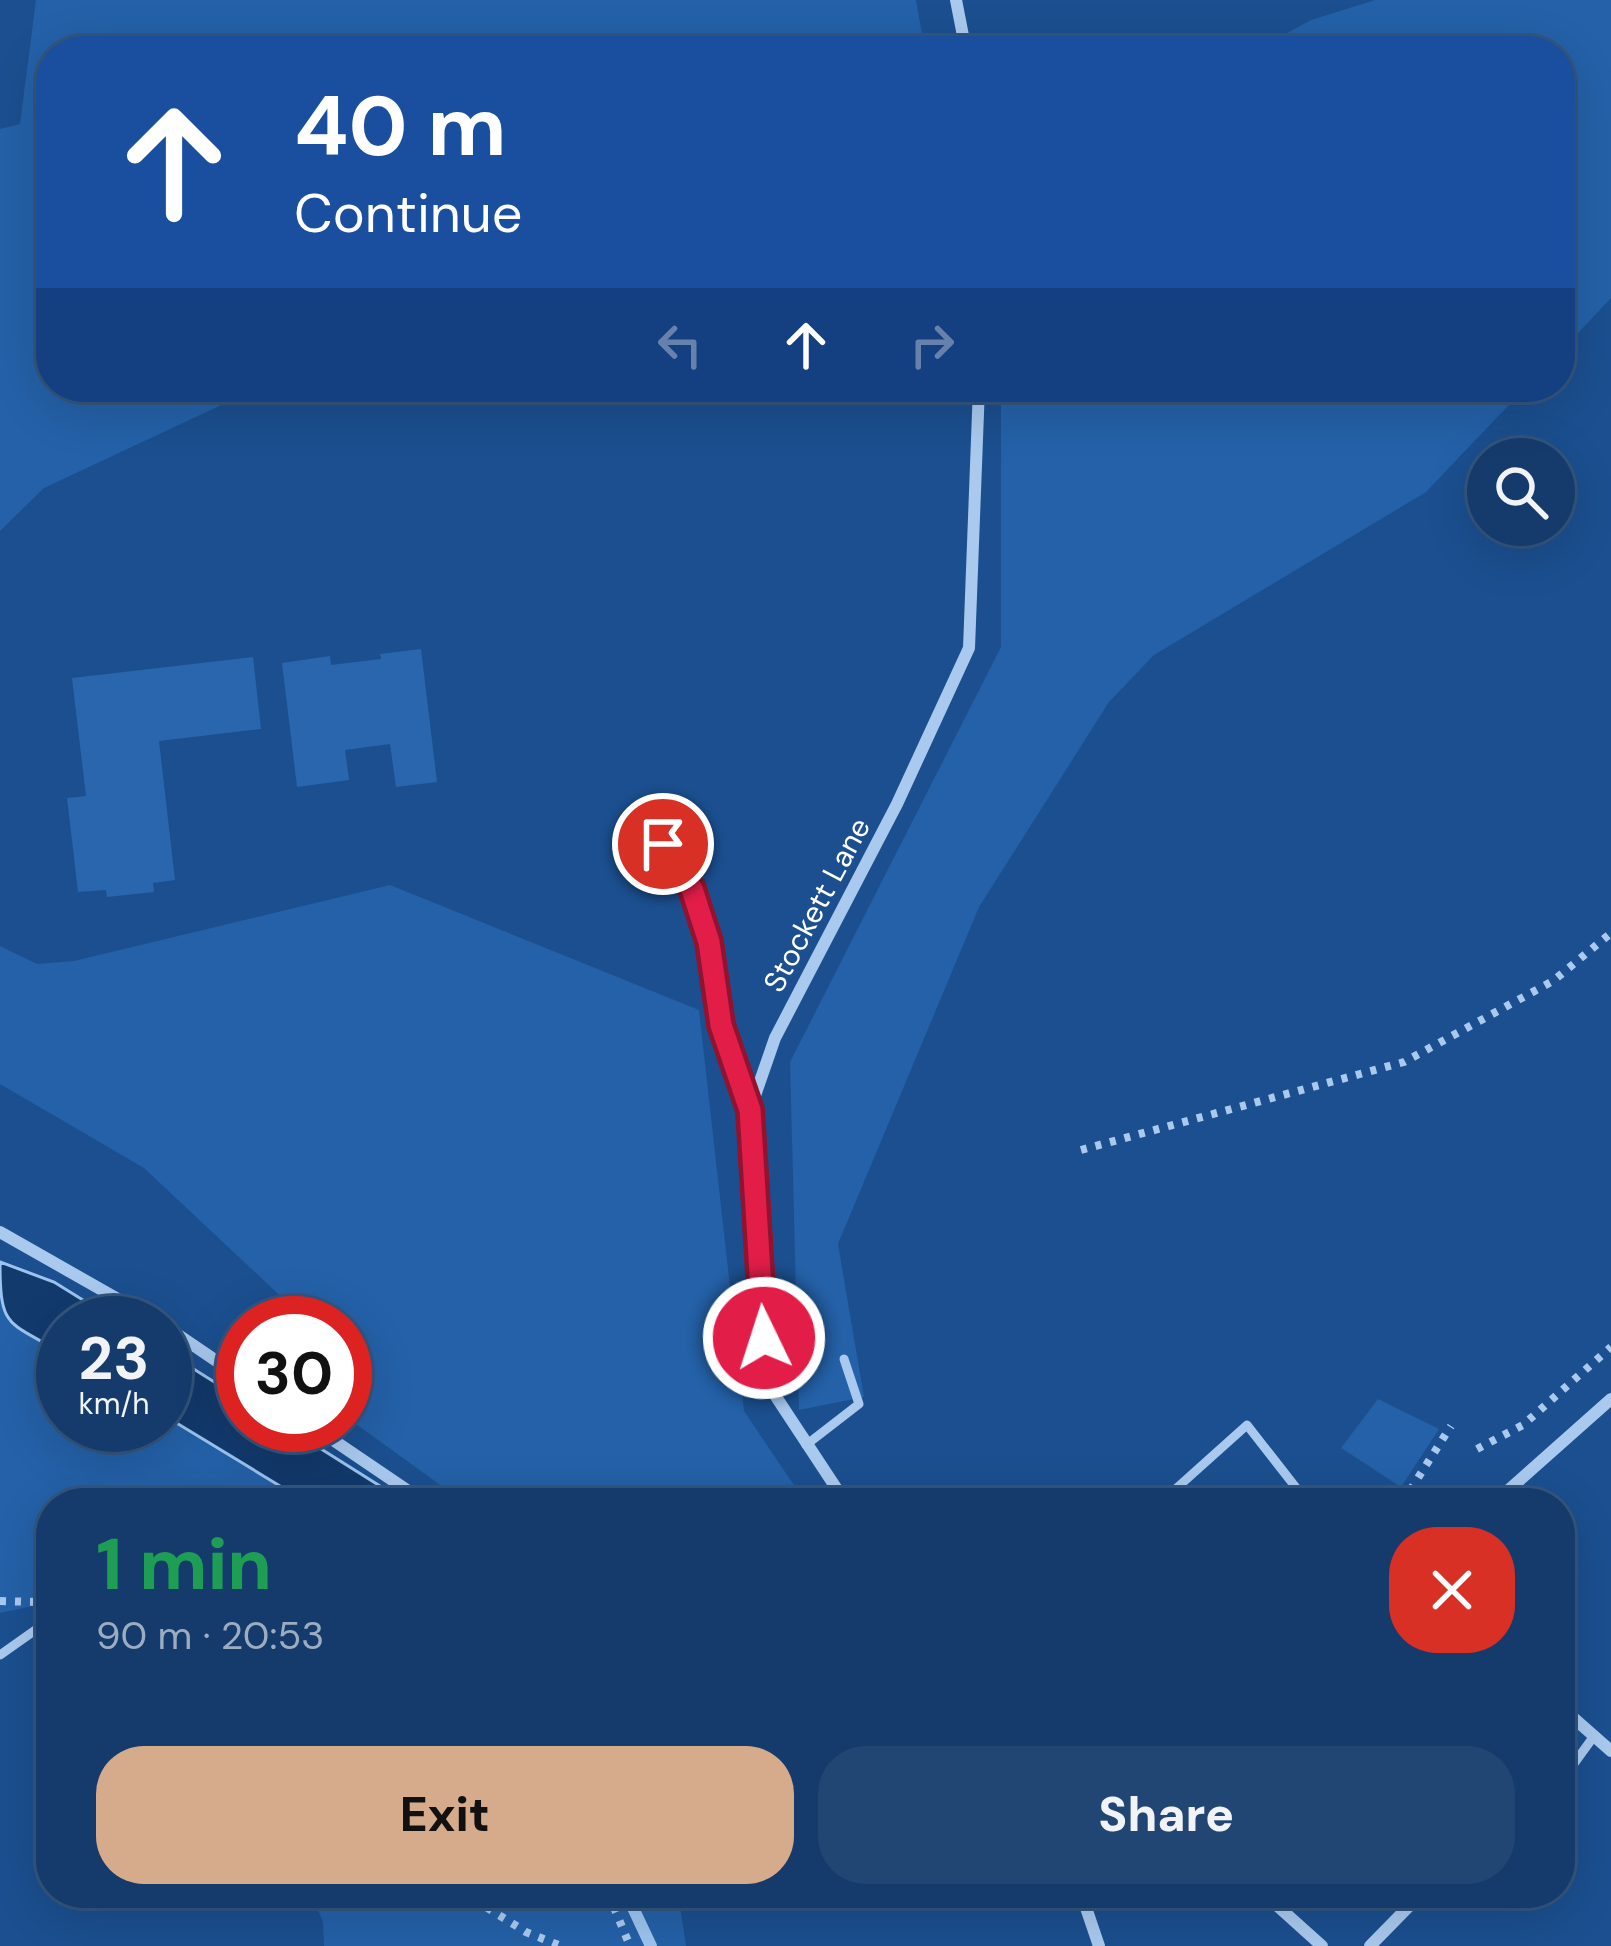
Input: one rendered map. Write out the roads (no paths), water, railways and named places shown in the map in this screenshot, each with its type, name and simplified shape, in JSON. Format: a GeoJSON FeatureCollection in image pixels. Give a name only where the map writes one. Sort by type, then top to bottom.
{"type":"FeatureCollection","features":[{"type":"Feature","properties":{"kind":"street"},"geometry":{"type":"LineString","coordinates":[[956,0],[963,36]]}},
{"type":"Feature","properties":{"kind":"street","name":"Stockett Lane"},"geometry":{"type":"LineString","coordinates":[[836,1488],[767,1383],[750,1110],[775,1038],[897,804],[970,648],[978,402]]}},
{"type":"Feature","properties":{"kind":"street"},"geometry":{"type":"LineString","coordinates":[[0,1232],[112,1296]]}},
{"type":"Feature","properties":{"kind":"street"},"geometry":{"type":"LineString","coordinates":[[1511,1488],[1611,1399]]}},
{"type":"Feature","properties":{"kind":"street"},"geometry":{"type":"LineString","coordinates":[[351,1452],[404,1488]]}},
{"type":"Feature","properties":{"kind":"street"},"geometry":{"type":"LineString","coordinates":[[1575,1719],[1611,1751]]}},
{"type":"Feature","properties":{"kind":"street"},"geometry":{"type":"LineString","coordinates":[[1086,1908],[1099,1946]]}},
{"type":"Feature","properties":{"kind":"street"},"geometry":{"type":"LineString","coordinates":[[1280,1908],[1322,1946]]}},
{"type":"Feature","properties":{"kind":"street"},"geometry":{"type":"LineString","coordinates":[[1370,1946],[1408,1908]]}},
{"type":"Feature","properties":{"kind":"lane"},"geometry":{"type":"LineString","coordinates":[[663,844],[698,907],[709,942],[721,1025],[750,1110]]}},
{"type":"Feature","properties":{"kind":"lane"},"geometry":{"type":"LineString","coordinates":[[806,1445],[859,1404],[844,1359]]}},
{"type":"Feature","properties":{"kind":"lane"},"geometry":{"type":"LineString","coordinates":[[1177,1488],[1247,1424],[1296,1488]]}},
{"type":"Feature","properties":{"kind":"lane"},"geometry":{"type":"LineString","coordinates":[[0,1654],[36,1629]]}},
{"type":"Feature","properties":{"kind":"lane"},"geometry":{"type":"LineString","coordinates":[[1575,1762],[1594,1736]]}},
{"type":"Feature","properties":{"kind":"waterway"},"geometry":{"type":"LineString","coordinates":[[633,1908],[651,1946]]}}]}
